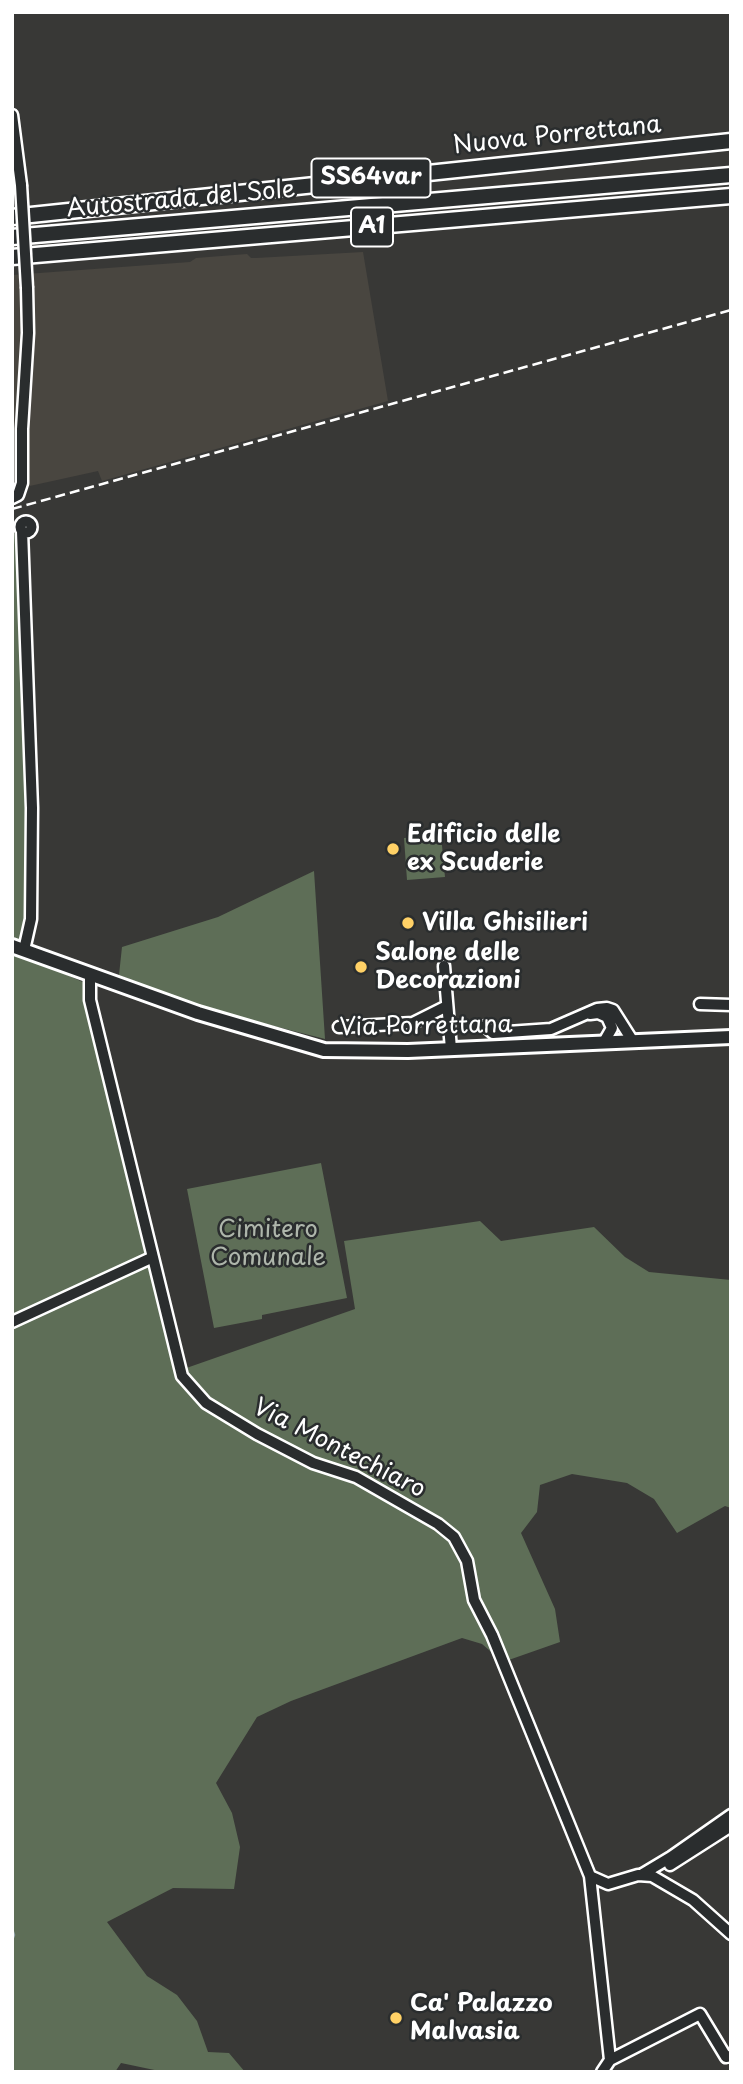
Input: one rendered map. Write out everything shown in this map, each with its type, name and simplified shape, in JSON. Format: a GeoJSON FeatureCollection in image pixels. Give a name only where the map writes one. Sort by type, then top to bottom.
{"type":"FeatureCollection","features":[{"type":"Feature","properties":{"kind":"highway","name":"Nuova Porrettana"},"geometry":{"type":"LineString","coordinates":[[12,217],[731,141]]}},
{"type":"Feature","properties":{"kind":"highway","name":"Autostrada del Sole"},"geometry":{"type":"LineString","coordinates":[[12,237],[731,175]]}},
{"type":"Feature","properties":{"kind":"highway","name":"Autostrada del Sole"},"geometry":{"type":"LineString","coordinates":[[12,257],[731,196]]}},
{"type":"Feature","properties":{"kind":"main road","name":"Via Porrettana"},"geometry":{"type":"LineString","coordinates":[[18,948],[198,1013],[324,1050],[408,1051],[731,1037]]}},
{"type":"Feature","properties":{"kind":"street"},"geometry":{"type":"LineString","coordinates":[[12,115],[21,185],[28,333],[22,429],[22,483],[18,495],[12,498]]}},
{"type":"Feature","properties":{"kind":"street"},"geometry":{"type":"LineString","coordinates":[[18,948],[32,919],[32,808],[24,535]]}},
{"type":"Feature","properties":{"kind":"street"},"geometry":{"type":"LineString","coordinates":[[444,966],[451,1049]]}},
{"type":"Feature","properties":{"kind":"street","name":"Via Montechiaro"},"geometry":{"type":"LineString","coordinates":[[90,975],[90,999],[151,1258],[182,1376],[206,1403],[313,1464],[356,1477],[438,1524],[454,1537],[467,1561],[474,1600],[492,1635],[590,1876],[610,2060]]}},
{"type":"Feature","properties":{"kind":"street"},"geometry":{"type":"LineString","coordinates":[[700,1004],[731,1005]]}},
{"type":"Feature","properties":{"kind":"street"},"geometry":{"type":"LineString","coordinates":[[339,1027],[413,1023],[447,1006]]}},
{"type":"Feature","properties":{"kind":"street"},"geometry":{"type":"LineString","coordinates":[[485,1026],[493,1033],[551,1029],[607,1007],[613,1010],[632,1040]]}},
{"type":"Feature","properties":{"kind":"street"},"geometry":{"type":"LineString","coordinates":[[582,1015],[598,1013],[607,1017],[612,1028],[610,1042]]}},
{"type":"Feature","properties":{"kind":"street"},"geometry":{"type":"LineString","coordinates":[[12,1322],[151,1258]]}},
{"type":"Feature","properties":{"kind":"street"},"geometry":{"type":"LineString","coordinates":[[590,1876],[608,1884],[640,1875],[731,1815]]}},
{"type":"Feature","properties":{"kind":"street"},"geometry":{"type":"LineString","coordinates":[[652,1876],[731,1826]]}},
{"type":"Feature","properties":{"kind":"street"},"geometry":{"type":"LineString","coordinates":[[640,1875],[652,1876],[694,1900],[731,1934]]}},
{"type":"Feature","properties":{"kind":"street"},"geometry":{"type":"LineString","coordinates":[[602,2072],[610,2060],[700,2014],[726,2057],[731,2056]]}},
{"type":"Feature","properties":{"kind":"shaded area"},"geometry":{"type":"Polygon","coordinates":[[[363,252],[388,401],[102,481],[98,471],[25,487],[25,500],[12,503],[12,275],[190,262],[196,258],[247,254],[256,258],[363,252]]]}},
{"type":"Feature","properties":{"kind":"green space"},"geometry":{"type":"Polygon","coordinates":[[[18,532],[27,774],[26,911],[20,954],[85,983],[175,1372],[355,1309],[344,1241],[480,1221],[501,1241],[594,1227],[625,1257],[649,1272],[731,1280],[731,1508],[725,1506],[677,1533],[654,1499],[627,1483],[572,1474],[540,1485],[537,1512],[521,1533],[555,1609],[560,1642],[503,1662],[482,1644],[462,1638],[291,1701],[257,1717],[216,1783],[232,1813],[240,1847],[234,1889],[173,1888],[107,1922],[147,1976],[177,1995],[197,2021],[208,2052],[229,2053],[245,2072],[164,2072],[121,2063],[115,2072],[12,2072],[12,534],[18,532]]]}},
{"type":"Feature","properties":{"kind":"green space"},"geometry":{"type":"Polygon","coordinates":[[[441,835],[445,877],[407,880],[404,838],[441,835]]]}},
{"type":"Feature","properties":{"kind":"green space"},"geometry":{"type":"Polygon","coordinates":[[[314,871],[325,1039],[199,1007],[119,975],[122,947],[218,917],[314,871]]]}},
{"type":"Feature","properties":{"kind":"green space","name":"Cimitero Comunale"},"geometry":{"type":"Polygon","coordinates":[[[321,1163],[347,1298],[262,1315],[262,1319],[214,1328],[187,1189],[321,1163]]]}},
{"type":"Feature","properties":{"kind":"waterway"},"geometry":{"type":"LineString","coordinates":[[12,1929],[12,1940]]}},
{"type":"Feature","properties":{"kind":"railway"},"geometry":{"type":"LineString","coordinates":[[12,509],[731,310]]}},
{"type":"Feature","properties":{"kind":"place","name":"Edificio delle ex Scuderie"},"geometry":{"type":"Point","coordinates":[393,849]}},
{"type":"Feature","properties":{"kind":"place","name":"Villa Ghisilieri"},"geometry":{"type":"Point","coordinates":[408,923]}},
{"type":"Feature","properties":{"kind":"place","name":"Salone delle Decorazioni"},"geometry":{"type":"Point","coordinates":[361,967]}},
{"type":"Feature","properties":{"kind":"place","name":"Ca' Palazzo Malvasia"},"geometry":{"type":"Point","coordinates":[396,2018]}}]}
